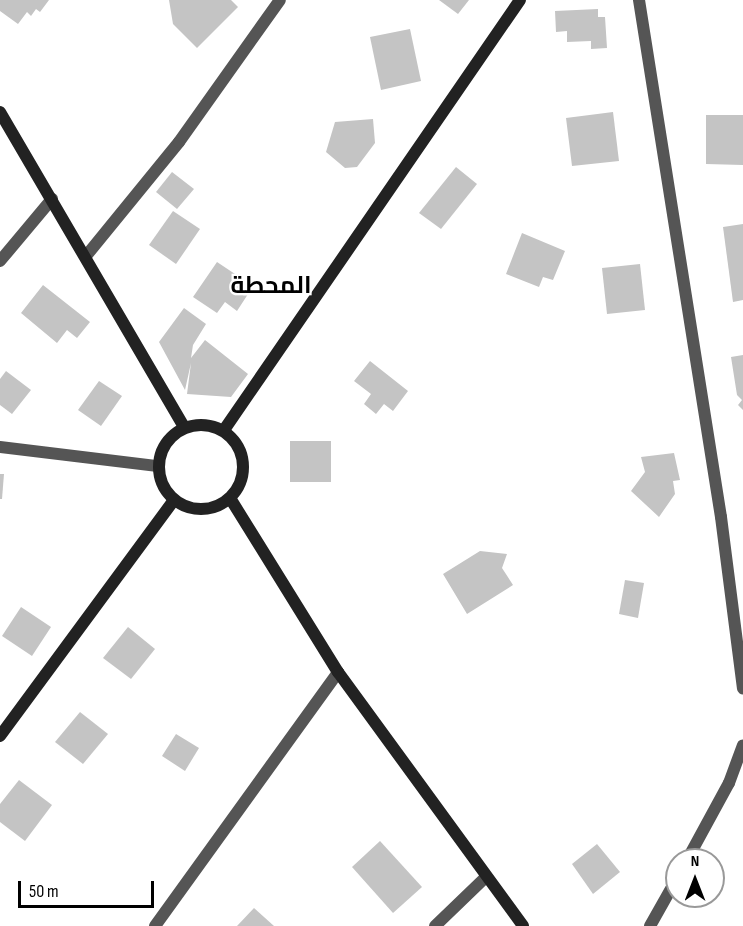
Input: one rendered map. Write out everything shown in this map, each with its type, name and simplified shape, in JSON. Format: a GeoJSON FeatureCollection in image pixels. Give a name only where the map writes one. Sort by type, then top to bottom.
{"type":"FeatureCollection","features":[{"type":"Feature","properties":{"kind":"street"},"geometry":{"type":"LineString","coordinates":[[86,256],[178,142],[280,0]]}},
{"type":"Feature","properties":{"kind":"street"},"geometry":{"type":"LineString","coordinates":[[224,430],[520,0]]}},
{"type":"Feature","properties":{"kind":"street"},"geometry":{"type":"LineString","coordinates":[[639,0],[721,517],[743,689]]}},
{"type":"Feature","properties":{"kind":"street"},"geometry":{"type":"LineString","coordinates":[[0,112],[184,427]]}},
{"type":"Feature","properties":{"kind":"street"},"geometry":{"type":"LineString","coordinates":[[0,261],[52,199]]}},
{"type":"Feature","properties":{"kind":"street"},"geometry":{"type":"LineString","coordinates":[[211,425],[224,430],[239,448],[244,470],[240,485],[230,498],[202,510],[174,500],[162,484],[158,466],[166,443],[184,427],[211,425]]}},
{"type":"Feature","properties":{"kind":"street"},"geometry":{"type":"LineString","coordinates":[[0,447],[158,466]]}},
{"type":"Feature","properties":{"kind":"street"},"geometry":{"type":"LineString","coordinates":[[230,498],[338,672],[523,926]]}},
{"type":"Feature","properties":{"kind":"street"},"geometry":{"type":"LineString","coordinates":[[0,736],[174,500]]}},
{"type":"Feature","properties":{"kind":"street"},"geometry":{"type":"LineString","coordinates":[[155,926],[338,672]]}},
{"type":"Feature","properties":{"kind":"street"},"geometry":{"type":"LineString","coordinates":[[694,848],[729,783],[743,745]]}},
{"type":"Feature","properties":{"kind":"street"},"geometry":{"type":"LineString","coordinates":[[435,926],[486,877]]}},
{"type":"Feature","properties":{"kind":"street"},"geometry":{"type":"LineString","coordinates":[[650,926],[665,899]]}},
{"type":"Feature","properties":{"kind":"building"},"geometry":{"type":"Polygon","coordinates":[[[0,0],[49,0],[40,12],[36,9],[31,16],[27,12],[18,24],[0,11],[0,0]]]}},
{"type":"Feature","properties":{"kind":"building"},"geometry":{"type":"Polygon","coordinates":[[[169,0],[231,0],[238,7],[197,48],[173,24],[169,0]]]}},
{"type":"Feature","properties":{"kind":"building"},"geometry":{"type":"Polygon","coordinates":[[[439,0],[469,0],[458,14],[439,0]]]}},
{"type":"Feature","properties":{"kind":"building"},"geometry":{"type":"Polygon","coordinates":[[[598,9],[598,17],[605,17],[607,48],[591,49],[591,41],[567,42],[567,31],[556,32],[555,11],[598,9]]]}},
{"type":"Feature","properties":{"kind":"building"},"geometry":{"type":"Polygon","coordinates":[[[410,29],[421,81],[381,90],[370,37],[410,29]]]}},
{"type":"Feature","properties":{"kind":"building"},"geometry":{"type":"Polygon","coordinates":[[[613,112],[619,161],[572,166],[566,118],[613,112]]]}},
{"type":"Feature","properties":{"kind":"building"},"geometry":{"type":"Polygon","coordinates":[[[706,115],[743,115],[743,165],[706,164],[706,115]]]}},
{"type":"Feature","properties":{"kind":"building"},"geometry":{"type":"Polygon","coordinates":[[[373,119],[375,143],[357,167],[345,168],[326,152],[335,122],[373,119]]]}},
{"type":"Feature","properties":{"kind":"building"},"geometry":{"type":"Polygon","coordinates":[[[456,167],[477,184],[441,229],[419,213],[456,167]]]}},
{"type":"Feature","properties":{"kind":"building"},"geometry":{"type":"Polygon","coordinates":[[[172,172],[194,189],[177,209],[156,192],[172,172]]]}},
{"type":"Feature","properties":{"kind":"building"},"geometry":{"type":"Polygon","coordinates":[[[173,211],[200,229],[176,264],[149,245],[173,211]]]}},
{"type":"Feature","properties":{"kind":"building"},"geometry":{"type":"Polygon","coordinates":[[[743,224],[743,300],[733,302],[723,227],[743,224]]]}},
{"type":"Feature","properties":{"kind":"building"},"geometry":{"type":"Polygon","coordinates":[[[522,233],[565,251],[553,280],[543,277],[539,287],[506,274],[522,233]]]}},
{"type":"Feature","properties":{"kind":"building"},"geometry":{"type":"Polygon","coordinates":[[[217,262],[247,282],[250,291],[237,311],[225,302],[217,313],[193,297],[217,262]]]}},
{"type":"Feature","properties":{"kind":"building"},"geometry":{"type":"Polygon","coordinates":[[[640,264],[645,310],[607,314],[602,268],[640,264]]]}},
{"type":"Feature","properties":{"kind":"building"},"geometry":{"type":"Polygon","coordinates":[[[43,285],[90,322],[77,338],[67,330],[57,343],[21,313],[43,285]]]}},
{"type":"Feature","properties":{"kind":"building"},"geometry":{"type":"Polygon","coordinates":[[[184,308],[206,324],[193,345],[191,358],[205,340],[248,374],[231,397],[187,394],[191,363],[185,390],[159,342],[184,308]]]}},
{"type":"Feature","properties":{"kind":"building"},"geometry":{"type":"Polygon","coordinates":[[[743,355],[743,410],[738,405],[742,400],[737,395],[731,357],[743,355]]]}},
{"type":"Feature","properties":{"kind":"building"},"geometry":{"type":"Polygon","coordinates":[[[370,361],[408,391],[393,411],[384,404],[376,414],[364,404],[371,394],[354,381],[370,361]]]}},
{"type":"Feature","properties":{"kind":"building"},"geometry":{"type":"Polygon","coordinates":[[[6,371],[31,390],[12,414],[0,405],[0,379],[6,371]]]}},
{"type":"Feature","properties":{"kind":"building"},"geometry":{"type":"Polygon","coordinates":[[[99,381],[122,396],[101,426],[78,410],[99,381]]]}},
{"type":"Feature","properties":{"kind":"building"},"geometry":{"type":"Polygon","coordinates":[[[290,441],[331,441],[331,482],[290,482],[290,441]]]}},
{"type":"Feature","properties":{"kind":"building"},"geometry":{"type":"Polygon","coordinates":[[[674,453],[680,480],[673,481],[675,494],[659,517],[631,491],[645,472],[641,457],[674,453]]]}},
{"type":"Feature","properties":{"kind":"building"},"geometry":{"type":"Polygon","coordinates":[[[0,474],[4,474],[2,499],[0,499],[0,474]]]}},
{"type":"Feature","properties":{"kind":"building"},"geometry":{"type":"Polygon","coordinates":[[[480,551],[507,554],[502,568],[513,585],[467,614],[443,574],[480,551]]]}},
{"type":"Feature","properties":{"kind":"building"},"geometry":{"type":"Polygon","coordinates":[[[625,580],[644,583],[638,618],[619,614],[625,580]]]}},
{"type":"Feature","properties":{"kind":"building"},"geometry":{"type":"Polygon","coordinates":[[[21,607],[51,627],[32,656],[2,636],[21,607]]]}},
{"type":"Feature","properties":{"kind":"building"},"geometry":{"type":"Polygon","coordinates":[[[128,627],[155,649],[131,679],[103,658],[128,627]]]}},
{"type":"Feature","properties":{"kind":"building"},"geometry":{"type":"Polygon","coordinates":[[[80,712],[108,734],[83,764],[55,742],[80,712]]]}},
{"type":"Feature","properties":{"kind":"building"},"geometry":{"type":"Polygon","coordinates":[[[176,734],[199,748],[185,771],[162,756],[176,734]]]}},
{"type":"Feature","properties":{"kind":"building"},"geometry":{"type":"Polygon","coordinates":[[[19,780],[52,805],[25,841],[0,822],[0,804],[19,780]]]}},
{"type":"Feature","properties":{"kind":"building"},"geometry":{"type":"Polygon","coordinates":[[[380,841],[422,887],[393,913],[352,867],[380,841]]]}},
{"type":"Feature","properties":{"kind":"building"},"geometry":{"type":"Polygon","coordinates":[[[597,844],[620,872],[593,894],[572,864],[597,844]]]}},
{"type":"Feature","properties":{"kind":"building"},"geometry":{"type":"Polygon","coordinates":[[[254,908],[274,926],[237,926],[254,908]]]}},
{"type":"Feature","properties":{"kind":"district","name":"المحطة"},"geometry":{"type":"Point","coordinates":[271,286]}}]}
